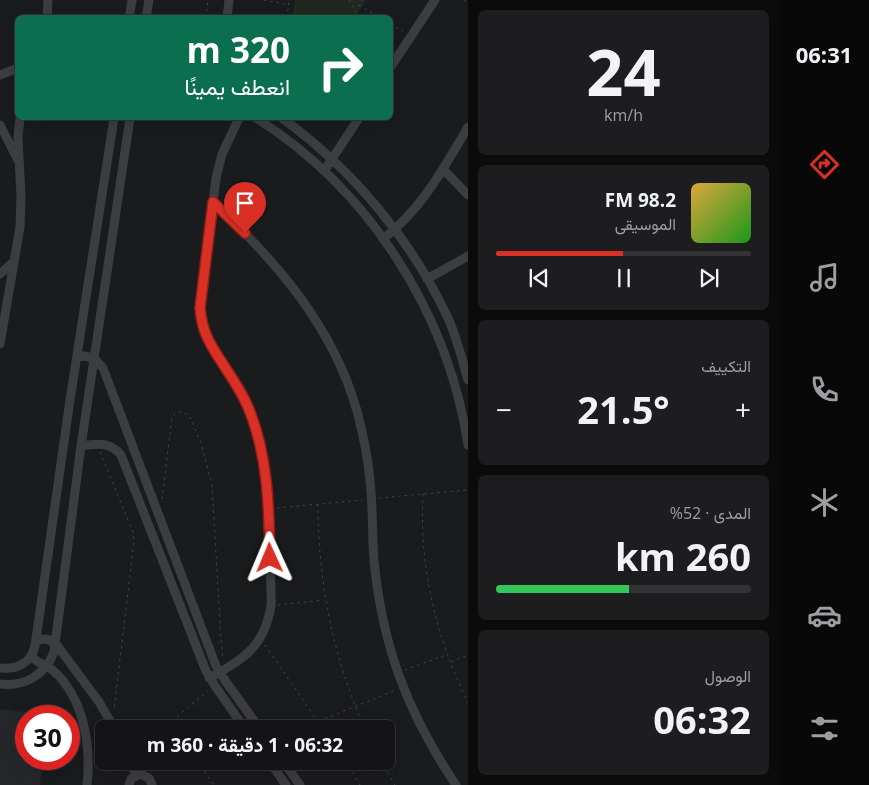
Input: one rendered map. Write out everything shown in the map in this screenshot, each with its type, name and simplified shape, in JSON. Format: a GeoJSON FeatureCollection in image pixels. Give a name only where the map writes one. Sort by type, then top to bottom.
{"type":"FeatureCollection","features":[{"type":"Feature","properties":{"kind":"street"},"geometry":{"type":"LineString","coordinates":[[47,15],[48,0]]}},
{"type":"Feature","properties":{"kind":"street"},"geometry":{"type":"LineString","coordinates":[[130,15],[132,0]]}},
{"type":"Feature","properties":{"kind":"street"},"geometry":{"type":"LineString","coordinates":[[146,15],[149,0]]}},
{"type":"Feature","properties":{"kind":"street"},"geometry":{"type":"LineString","coordinates":[[226,15],[229,0]]}},
{"type":"Feature","properties":{"kind":"street"},"geometry":{"type":"LineString","coordinates":[[393,63],[435,0]]}},
{"type":"Feature","properties":{"kind":"street"},"geometry":{"type":"LineString","coordinates":[[0,75],[15,69]]}},
{"type":"Feature","properties":{"kind":"street"},"geometry":{"type":"LineString","coordinates":[[0,344],[1,325],[20,227],[18,137],[20,120]]}},
{"type":"Feature","properties":{"kind":"street"},"geometry":{"type":"LineString","coordinates":[[0,668],[13,668],[22,665],[32,656],[36,640],[70,400],[114,120]]}},
{"type":"Feature","properties":{"kind":"street"},"geometry":{"type":"LineString","coordinates":[[0,684],[17,684],[28,681],[39,674],[51,659],[56,644],[80,446],[130,120]]}},
{"type":"Feature","properties":{"kind":"street"},"geometry":{"type":"LineString","coordinates":[[209,678],[240,660],[260,639],[268,624],[271,606],[268,494],[265,464],[258,434],[244,399],[234,379],[208,340],[202,324],[200,299],[216,178],[222,154],[238,120]]}},
{"type":"Feature","properties":{"kind":"street"},"geometry":{"type":"LineString","coordinates":[[259,120],[297,147],[344,192],[382,239],[419,294],[436,329],[454,381],[468,445]]}},
{"type":"Feature","properties":{"kind":"street"},"geometry":{"type":"LineString","coordinates":[[285,120],[305,134],[332,159],[395,230],[427,278],[448,319],[468,380]]}},
{"type":"Feature","properties":{"kind":"street"},"geometry":{"type":"LineString","coordinates":[[324,171],[358,120]]}},
{"type":"Feature","properties":{"kind":"street"},"geometry":{"type":"LineString","coordinates":[[0,125],[20,165]]}},
{"type":"Feature","properties":{"kind":"street"},"geometry":{"type":"LineString","coordinates":[[382,239],[395,230],[417,208],[468,127]]}},
{"type":"Feature","properties":{"kind":"street"},"geometry":{"type":"LineString","coordinates":[[443,169],[468,195]]}},
{"type":"Feature","properties":{"kind":"street"},"geometry":{"type":"LineString","coordinates":[[213,202],[277,266],[294,288],[326,336],[344,372],[357,410],[365,446],[370,482],[374,561],[381,611],[390,651],[402,687],[417,722],[435,755],[456,785]]}},
{"type":"Feature","properties":{"kind":"street"},"geometry":{"type":"LineString","coordinates":[[427,278],[468,256]]}},
{"type":"Feature","properties":{"kind":"street"},"geometry":{"type":"LineString","coordinates":[[0,274],[13,262]]}},
{"type":"Feature","properties":{"kind":"street"},"geometry":{"type":"LineString","coordinates":[[78,355],[94,358],[106,374],[140,468],[222,671],[254,720]]}},
{"type":"Feature","properties":{"kind":"street"},"geometry":{"type":"LineString","coordinates":[[70,400],[88,402]]}},
{"type":"Feature","properties":{"kind":"street"},"geometry":{"type":"LineString","coordinates":[[80,446],[108,444],[121,455],[209,678],[239,720]]}},
{"type":"Feature","properties":{"kind":"street"},"geometry":{"type":"LineString","coordinates":[[121,455],[130,455],[134,450]]}},
{"type":"Feature","properties":{"kind":"street"},"geometry":{"type":"LineString","coordinates":[[129,473],[132,469],[140,468]]}},
{"type":"Feature","properties":{"kind":"street"},"geometry":{"type":"LineString","coordinates":[[36,640],[47,639],[56,644],[110,720]]}},
{"type":"Feature","properties":{"kind":"street"},"geometry":{"type":"LineString","coordinates":[[32,656],[38,663],[47,666],[67,686],[76,704],[87,744],[86,785]]}},
{"type":"Feature","properties":{"kind":"street"},"geometry":{"type":"LineString","coordinates":[[134,770],[136,775]]}},
{"type":"Feature","properties":{"kind":"street"},"geometry":{"type":"LineString","coordinates":[[275,770],[286,785]]}},
{"type":"Feature","properties":{"kind":"street"},"geometry":{"type":"LineString","coordinates":[[289,770],[300,785]]}},
{"type":"Feature","properties":{"kind":"street"},"geometry":{"type":"LineString","coordinates":[[129,785],[132,778],[136,775],[146,775],[152,785]]}},
{"type":"Feature","properties":{"kind":"path"},"geometry":{"type":"LineString","coordinates":[[206,15],[208,0]]}},
{"type":"Feature","properties":{"kind":"path"},"geometry":{"type":"LineString","coordinates":[[264,0],[289,5]]}},
{"type":"Feature","properties":{"kind":"path"},"geometry":{"type":"LineString","coordinates":[[287,15],[289,0]]}},
{"type":"Feature","properties":{"kind":"path"},"geometry":{"type":"LineString","coordinates":[[349,0],[356,10]]}},
{"type":"Feature","properties":{"kind":"path"},"geometry":{"type":"LineString","coordinates":[[354,15],[362,0]]}},
{"type":"Feature","properties":{"kind":"path"},"geometry":{"type":"LineString","coordinates":[[464,0],[468,3]]}},
{"type":"Feature","properties":{"kind":"path"},"geometry":{"type":"LineString","coordinates":[[360,5],[375,15]]}},
{"type":"Feature","properties":{"kind":"path"},"geometry":{"type":"LineString","coordinates":[[393,26],[410,36]]}},
{"type":"Feature","properties":{"kind":"path"},"geometry":{"type":"LineString","coordinates":[[155,506],[160,503],[163,497],[172,417],[177,412],[183,412],[190,417],[196,430],[212,485],[222,671]]}},
{"type":"Feature","properties":{"kind":"path"},"geometry":{"type":"LineString","coordinates":[[97,444],[133,532],[134,541],[115,720]]}},
{"type":"Feature","properties":{"kind":"path"},"geometry":{"type":"LineString","coordinates":[[423,494],[424,566],[433,611],[450,662],[468,702]]}},
{"type":"Feature","properties":{"kind":"path"},"geometry":{"type":"LineString","coordinates":[[318,504],[318,543],[325,600],[337,655],[361,720]]}},
{"type":"Feature","properties":{"kind":"path"},"geometry":{"type":"LineString","coordinates":[[271,606],[325,600]]}},
{"type":"Feature","properties":{"kind":"path"},"geometry":{"type":"LineString","coordinates":[[260,639],[317,720]]}},
{"type":"Feature","properties":{"kind":"path"},"geometry":{"type":"LineString","coordinates":[[397,673],[447,654]]}},
{"type":"Feature","properties":{"kind":"path"},"geometry":{"type":"LineString","coordinates":[[450,662],[468,655]]}},
{"type":"Feature","properties":{"kind":"path"},"geometry":{"type":"LineString","coordinates":[[172,720],[214,686]]}},
{"type":"Feature","properties":{"kind":"path"},"geometry":{"type":"LineString","coordinates":[[323,720],[402,687]]}},
{"type":"Feature","properties":{"kind":"path"},"geometry":{"type":"LineString","coordinates":[[203,770],[214,785]]}},
{"type":"Feature","properties":{"kind":"path"},"geometry":{"type":"LineString","coordinates":[[351,770],[360,785]]}},
{"type":"Feature","properties":{"kind":"path"},"geometry":{"type":"LineString","coordinates":[[386,770],[394,785]]}},
{"type":"Feature","properties":{"kind":"shaded area"},"geometry":{"type":"Polygon","coordinates":[[[295,0],[366,0],[356,15],[292,15],[295,0]]]}},
{"type":"Feature","properties":{"kind":"shaded area"},"geometry":{"type":"Polygon","coordinates":[[[0,709],[15,711],[15,770],[42,770],[40,785],[0,785],[0,709]]]}},
{"type":"Feature","properties":{"kind":"route"},"geometry":{"type":"LineString","coordinates":[[245,233],[213,202],[200,308],[202,324],[208,340],[234,379],[248,406],[258,434],[265,464],[268,494],[270,558]]}}]}
